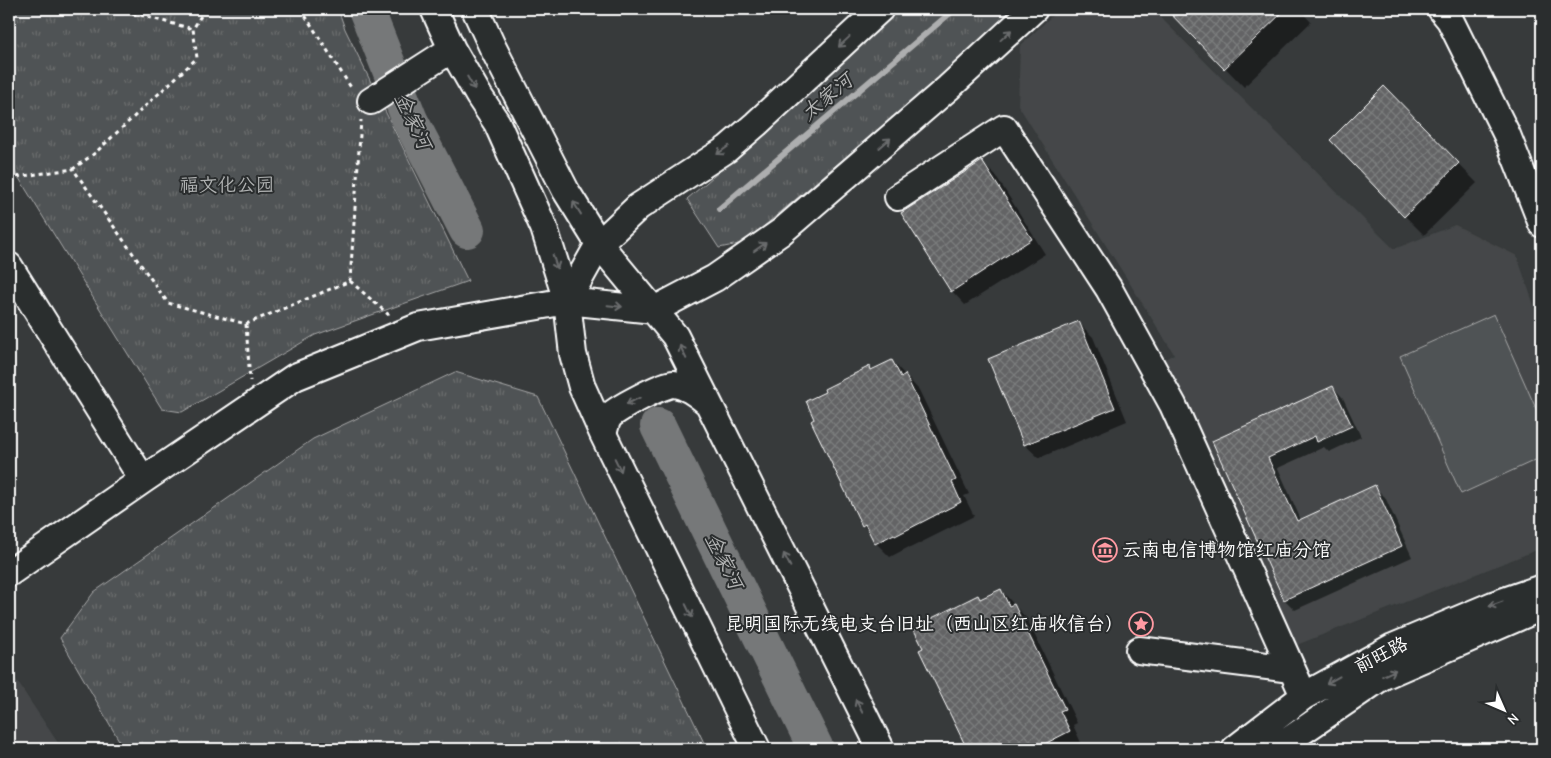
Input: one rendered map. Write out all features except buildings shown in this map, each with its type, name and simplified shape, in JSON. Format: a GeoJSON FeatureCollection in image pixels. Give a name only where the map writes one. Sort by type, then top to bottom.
{"type":"FeatureCollection","features":[{"type":"Feature","properties":{"kind":"street"},"geometry":{"type":"LineString","coordinates":[[434,9],[452,49],[479,96],[497,122],[544,228],[567,301],[573,354],[582,387],[603,434],[757,749]]}},
{"type":"Feature","properties":{"kind":"street"},"geometry":{"type":"LineString","coordinates":[[475,9],[566,190],[599,244],[675,336],[881,749]]}},
{"type":"Feature","properties":{"kind":"street"},"geometry":{"type":"LineString","coordinates":[[567,301],[599,244],[638,207],[727,149],[880,9]]}},
{"type":"Feature","properties":{"kind":"street"},"geometry":{"type":"LineString","coordinates":[[9,573],[143,480],[296,378],[408,331],[418,327],[567,301],[654,310],[715,278],[781,232],[948,88],[1034,9]]}},
{"type":"Feature","properties":{"kind":"street"},"geometry":{"type":"LineString","coordinates":[[1440,9],[1450,20],[1507,135],[1542,224]]}},
{"type":"Feature","properties":{"kind":"street"},"geometry":{"type":"LineString","coordinates":[[367,103],[452,49]]}},
{"type":"Feature","properties":{"kind":"street"},"geometry":{"type":"LineString","coordinates":[[898,198],[1004,128],[1109,289],[1173,406],[1304,696]]}},
{"type":"Feature","properties":{"kind":"street"},"geometry":{"type":"LineString","coordinates":[[9,266],[143,480]]}},
{"type":"Feature","properties":{"kind":"street"},"geometry":{"type":"LineString","coordinates":[[603,434],[608,417],[617,409],[670,383],[682,385],[692,390],[707,402]]}},
{"type":"Feature","properties":{"kind":"street","name":"前旺路"},"geometry":{"type":"LineString","coordinates":[[1235,749],[1304,696],[1393,647],[1493,604],[1542,588]]}},
{"type":"Feature","properties":{"kind":"street","name":"前旺路"},"geometry":{"type":"LineString","coordinates":[[1276,749],[1383,676],[1542,606]]}},
{"type":"Feature","properties":{"kind":"street"},"geometry":{"type":"LineString","coordinates":[[1139,650],[1291,670]]}},
{"type":"Feature","properties":{"kind":"path"},"geometry":{"type":"LineString","coordinates":[[117,9],[193,28]]}},
{"type":"Feature","properties":{"kind":"path"},"geometry":{"type":"LineString","coordinates":[[9,178],[73,169],[95,153],[197,58],[193,28],[205,9]]}},
{"type":"Feature","properties":{"kind":"path"},"geometry":{"type":"LineString","coordinates":[[301,9],[367,103],[350,281]]}},
{"type":"Feature","properties":{"kind":"path"},"geometry":{"type":"LineString","coordinates":[[73,169],[168,303],[246,324],[350,281]]}},
{"type":"Feature","properties":{"kind":"path"},"geometry":{"type":"LineString","coordinates":[[350,281],[408,331]]}},
{"type":"Feature","properties":{"kind":"path"},"geometry":{"type":"LineString","coordinates":[[246,324],[252,406]]}},
{"type":"Feature","properties":{"kind":"shaded area"},"geometry":{"type":"Polygon","coordinates":[[[1059,9],[1152,9],[1394,249],[1455,225],[1517,256],[1542,328],[1542,548],[1289,648],[1163,360],[1174,354],[1018,105],[1020,46],[1059,9]]]}},
{"type":"Feature","properties":{"kind":"shaded area"},"geometry":{"type":"Polygon","coordinates":[[[9,672],[11,672],[62,749],[9,749],[9,672]]]}},
{"type":"Feature","properties":{"kind":"green space","name":"福文化公园"},"geometry":{"type":"Polygon","coordinates":[[[9,9],[338,9],[345,29],[468,281],[315,335],[182,412],[162,409],[9,162],[9,9]]]}},
{"type":"Feature","properties":{"kind":"green space"},"geometry":{"type":"Polygon","coordinates":[[[898,9],[1017,9],[983,41],[744,243],[719,248],[687,199],[746,149],[898,9]]]}},
{"type":"Feature","properties":{"kind":"green space"},"geometry":{"type":"Polygon","coordinates":[[[1494,314],[1542,422],[1542,457],[1461,494],[1400,356],[1494,314]]]}},
{"type":"Feature","properties":{"kind":"green space"},"geometry":{"type":"Polygon","coordinates":[[[455,372],[538,397],[707,749],[124,749],[60,638],[94,592],[313,439],[455,372]]]}},
{"type":"Feature","properties":{"kind":"waterway","name":"金家河"},"geometry":{"type":"LineString","coordinates":[[366,9],[410,120],[467,230]]}},
{"type":"Feature","properties":{"kind":"waterway","name":"太家河"},"geometry":{"type":"LineString","coordinates":[[719,209],[955,9]]}},
{"type":"Feature","properties":{"kind":"waterway","name":"金家河"},"geometry":{"type":"LineString","coordinates":[[658,426],[816,749]]}},
{"type":"Feature","properties":{"kind":"place","name":"云南电信博物馆红庙分馆"},"geometry":{"type":"Point","coordinates":[1105,550]}},
{"type":"Feature","properties":{"kind":"place","name":"昆明国际无线电支台旧址（西山区红庙收信台）"},"geometry":{"type":"Point","coordinates":[1141,624]}}]}
